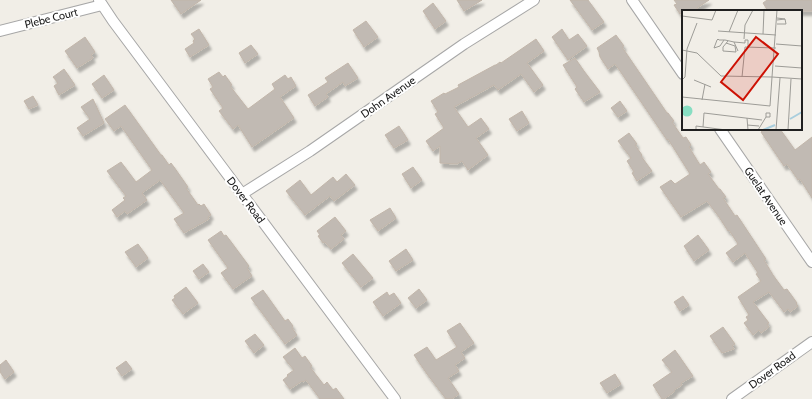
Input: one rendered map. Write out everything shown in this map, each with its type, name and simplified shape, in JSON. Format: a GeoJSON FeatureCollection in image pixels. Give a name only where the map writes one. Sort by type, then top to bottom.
{"type":"FeatureCollection","features":[{"type":"Feature","properties":{"kind":"street","name":"Dohn Avenue"},"geometry":{"type":"LineString","coordinates":[[242,194],[310,151],[464,44],[534,0]]}},
{"type":"Feature","properties":{"kind":"street"},"geometry":{"type":"LineString","coordinates":[[632,0],[682,73]]}},
{"type":"Feature","properties":{"kind":"street","name":"Dover Road"},"geometry":{"type":"LineString","coordinates":[[101,3],[395,399]]}},
{"type":"Feature","properties":{"kind":"street","name":"Plebe Court"},"geometry":{"type":"LineString","coordinates":[[0,31],[101,3]]}},
{"type":"Feature","properties":{"kind":"street","name":"Guelat Avenue"},"geometry":{"type":"LineString","coordinates":[[721,130],[812,262]]}},
{"type":"Feature","properties":{"kind":"street","name":"Dover Road"},"geometry":{"type":"LineString","coordinates":[[732,399],[812,342]]}},
{"type":"Feature","properties":{"kind":"building"},"geometry":{"type":"Polygon","coordinates":[[[171,0],[201,0],[181,14],[171,0]]]}},
{"type":"Feature","properties":{"kind":"building"},"geometry":{"type":"Polygon","coordinates":[[[457,0],[482,0],[464,11],[457,0]]]}},
{"type":"Feature","properties":{"kind":"building"},"geometry":{"type":"Polygon","coordinates":[[[570,0],[588,0],[604,22],[592,30],[570,0]]]}},
{"type":"Feature","properties":{"kind":"building"},"geometry":{"type":"Polygon","coordinates":[[[674,0],[709,0],[697,8],[698,10],[682,10],[680,14],[674,5],[677,4],[674,0]]]}},
{"type":"Feature","properties":{"kind":"building"},"geometry":{"type":"Polygon","coordinates":[[[767,0],[812,0],[812,11],[767,10],[763,3],[767,0]]]}},
{"type":"Feature","properties":{"kind":"building"},"geometry":{"type":"Polygon","coordinates":[[[433,3],[446,21],[435,29],[423,11],[433,3]]]}},
{"type":"Feature","properties":{"kind":"building"},"geometry":{"type":"Polygon","coordinates":[[[366,21],[378,37],[364,47],[353,30],[366,21]]]}},
{"type":"Feature","properties":{"kind":"building"},"geometry":{"type":"Polygon","coordinates":[[[199,29],[209,45],[190,57],[185,49],[194,43],[193,41],[195,39],[191,34],[199,29]]]}},
{"type":"Feature","properties":{"kind":"building"},"geometry":{"type":"Polygon","coordinates":[[[562,29],[569,40],[578,34],[587,46],[568,60],[552,37],[562,29]]]}},
{"type":"Feature","properties":{"kind":"building"},"geometry":{"type":"Polygon","coordinates":[[[616,35],[624,46],[622,47],[674,121],[672,122],[683,138],[686,137],[691,145],[689,147],[700,165],[704,162],[711,172],[708,174],[726,197],[723,198],[735,216],[737,215],[766,259],[764,260],[773,275],[784,290],[787,289],[797,303],[796,304],[798,306],[790,312],[788,309],[784,312],[769,292],[753,302],[769,323],[767,324],[769,327],[761,333],[759,330],[753,335],[744,323],[748,320],[746,317],[749,315],[738,297],[761,281],[756,274],[758,273],[745,253],[733,262],[726,253],[738,244],[707,201],[681,217],[660,187],[671,180],[675,184],[690,174],[668,139],[667,140],[615,64],[608,69],[600,57],[597,48],[616,35]]]}},
{"type":"Feature","properties":{"kind":"building"},"geometry":{"type":"Polygon","coordinates":[[[85,37],[95,52],[91,55],[93,58],[77,68],[65,51],[85,37]]]}},
{"type":"Feature","properties":{"kind":"building"},"geometry":{"type":"Polygon","coordinates":[[[536,39],[544,51],[527,63],[543,85],[534,92],[521,74],[498,90],[494,85],[454,107],[468,127],[481,118],[489,129],[476,138],[488,155],[468,170],[462,161],[457,164],[440,163],[440,146],[433,151],[426,141],[444,128],[435,114],[438,112],[431,101],[444,93],[445,94],[459,87],[458,85],[500,62],[501,63],[536,39]]]}},
{"type":"Feature","properties":{"kind":"building"},"geometry":{"type":"Polygon","coordinates":[[[251,45],[258,54],[245,63],[239,53],[251,45]]]}},
{"type":"Feature","properties":{"kind":"building"},"geometry":{"type":"Polygon","coordinates":[[[575,58],[600,92],[584,102],[575,89],[577,87],[563,65],[575,58]]]}},
{"type":"Feature","properties":{"kind":"building"},"geometry":{"type":"Polygon","coordinates":[[[348,63],[358,78],[345,86],[343,82],[326,94],[328,97],[315,106],[308,95],[328,82],[325,78],[348,63]]]}},
{"type":"Feature","properties":{"kind":"building"},"geometry":{"type":"Polygon","coordinates":[[[64,69],[75,85],[59,95],[54,86],[58,83],[53,77],[64,69]]]}},
{"type":"Feature","properties":{"kind":"building"},"geometry":{"type":"Polygon","coordinates":[[[219,72],[223,77],[225,75],[232,85],[230,86],[248,109],[275,89],[272,84],[285,75],[288,79],[291,77],[296,86],[280,97],[294,118],[252,147],[238,125],[233,129],[219,111],[223,108],[210,89],[213,87],[208,79],[219,72]]]}},
{"type":"Feature","properties":{"kind":"building"},"geometry":{"type":"Polygon","coordinates":[[[104,75],[114,90],[102,98],[92,84],[104,75]]]}},
{"type":"Feature","properties":{"kind":"building"},"geometry":{"type":"Polygon","coordinates":[[[33,96],[38,105],[29,109],[24,101],[33,96]]]}},
{"type":"Feature","properties":{"kind":"building"},"geometry":{"type":"Polygon","coordinates":[[[93,99],[104,123],[83,136],[77,128],[90,119],[81,107],[93,99]]]}},
{"type":"Feature","properties":{"kind":"building"},"geometry":{"type":"Polygon","coordinates":[[[620,101],[627,111],[618,117],[611,108],[620,101]]]}},
{"type":"Feature","properties":{"kind":"building"},"geometry":{"type":"Polygon","coordinates":[[[125,105],[161,155],[169,165],[171,163],[174,167],[198,205],[199,204],[201,206],[204,204],[211,215],[208,217],[209,219],[184,233],[174,219],[184,213],[160,180],[142,193],[147,200],[127,214],[125,211],[117,217],[112,210],[125,200],[123,198],[126,196],[107,171],[121,162],[136,182],[152,170],[121,126],[114,131],[105,119],[125,105]]]}},
{"type":"Feature","properties":{"kind":"building"},"geometry":{"type":"Polygon","coordinates":[[[522,111],[529,123],[517,131],[509,119],[522,111]]]}},
{"type":"Feature","properties":{"kind":"building"},"geometry":{"type":"Polygon","coordinates":[[[399,126],[408,140],[394,148],[385,135],[399,126]]]}},
{"type":"Feature","properties":{"kind":"building"},"geometry":{"type":"Polygon","coordinates":[[[764,130],[781,130],[795,150],[812,137],[812,198],[800,179],[798,180],[787,164],[784,166],[761,132],[764,130]]]}},
{"type":"Feature","properties":{"kind":"building"},"geometry":{"type":"Polygon","coordinates":[[[629,133],[637,144],[635,145],[642,155],[641,156],[652,171],[637,181],[632,173],[634,172],[627,161],[631,158],[618,141],[629,133]]]}},
{"type":"Feature","properties":{"kind":"building"},"geometry":{"type":"Polygon","coordinates":[[[413,167],[422,180],[411,188],[402,174],[413,167]]]}},
{"type":"Feature","properties":{"kind":"building"},"geometry":{"type":"Polygon","coordinates":[[[346,174],[355,185],[334,201],[330,196],[305,215],[286,191],[300,180],[311,195],[333,177],[337,182],[346,174]]]}},
{"type":"Feature","properties":{"kind":"building"},"geometry":{"type":"Polygon","coordinates":[[[390,208],[396,218],[378,231],[370,220],[390,208]]]}},
{"type":"Feature","properties":{"kind":"building"},"geometry":{"type":"Polygon","coordinates":[[[335,217],[346,231],[341,235],[344,239],[331,249],[325,242],[323,243],[318,236],[320,235],[317,231],[335,217]]]}},
{"type":"Feature","properties":{"kind":"building"},"geometry":{"type":"Polygon","coordinates":[[[221,231],[224,236],[226,235],[249,266],[247,268],[252,276],[233,289],[221,273],[228,268],[208,240],[221,231]]]}},
{"type":"Feature","properties":{"kind":"building"},"geometry":{"type":"Polygon","coordinates":[[[698,235],[709,250],[694,261],[684,246],[698,235]]]}},
{"type":"Feature","properties":{"kind":"building"},"geometry":{"type":"Polygon","coordinates":[[[138,244],[148,258],[136,267],[125,252],[138,244]]]}},
{"type":"Feature","properties":{"kind":"building"},"geometry":{"type":"Polygon","coordinates":[[[406,249],[413,260],[396,271],[389,261],[406,249]]]}},
{"type":"Feature","properties":{"kind":"building"},"geometry":{"type":"Polygon","coordinates":[[[353,254],[373,278],[361,287],[342,263],[353,254]]]}},
{"type":"Feature","properties":{"kind":"building"},"geometry":{"type":"Polygon","coordinates":[[[203,264],[209,272],[199,279],[193,271],[203,264]]]}},
{"type":"Feature","properties":{"kind":"building"},"geometry":{"type":"Polygon","coordinates":[[[186,287],[198,303],[183,314],[172,300],[175,298],[174,296],[186,287]]]}},
{"type":"Feature","properties":{"kind":"building"},"geometry":{"type":"Polygon","coordinates":[[[419,289],[427,300],[416,308],[408,298],[419,289]]]}},
{"type":"Feature","properties":{"kind":"building"},"geometry":{"type":"Polygon","coordinates":[[[263,290],[285,321],[288,319],[297,335],[285,344],[251,298],[263,290]]]}},
{"type":"Feature","properties":{"kind":"building"},"geometry":{"type":"Polygon","coordinates":[[[387,292],[389,296],[394,293],[401,303],[383,316],[373,302],[387,292]]]}},
{"type":"Feature","properties":{"kind":"building"},"geometry":{"type":"Polygon","coordinates":[[[683,296],[689,305],[680,311],[674,302],[683,296]]]}},
{"type":"Feature","properties":{"kind":"building"},"geometry":{"type":"Polygon","coordinates":[[[460,323],[474,343],[461,352],[465,358],[455,365],[459,371],[448,378],[459,394],[452,399],[446,399],[414,355],[427,347],[436,360],[457,347],[447,331],[460,323]]]}},
{"type":"Feature","properties":{"kind":"building"},"geometry":{"type":"Polygon","coordinates":[[[723,327],[735,344],[732,346],[734,349],[722,353],[710,336],[723,327]]]}},
{"type":"Feature","properties":{"kind":"building"},"geometry":{"type":"Polygon","coordinates":[[[255,334],[264,345],[254,353],[245,341],[255,334]]]}},
{"type":"Feature","properties":{"kind":"building"},"geometry":{"type":"Polygon","coordinates":[[[295,348],[302,358],[305,356],[312,366],[310,367],[324,385],[327,382],[333,390],[336,388],[344,399],[320,399],[306,380],[290,389],[283,380],[294,370],[283,357],[295,348]]]}},
{"type":"Feature","properties":{"kind":"building"},"geometry":{"type":"Polygon","coordinates":[[[675,350],[693,376],[681,383],[682,385],[674,390],[675,391],[662,399],[653,385],[672,372],[662,360],[675,350]]]}},
{"type":"Feature","properties":{"kind":"building"},"geometry":{"type":"Polygon","coordinates":[[[6,360],[14,372],[5,379],[0,372],[0,365],[6,360]]]}},
{"type":"Feature","properties":{"kind":"building"},"geometry":{"type":"Polygon","coordinates":[[[126,361],[132,369],[122,376],[116,368],[126,361]]]}},
{"type":"Feature","properties":{"kind":"building"},"geometry":{"type":"Polygon","coordinates":[[[615,374],[621,384],[607,393],[600,383],[615,374]]]}}]}
